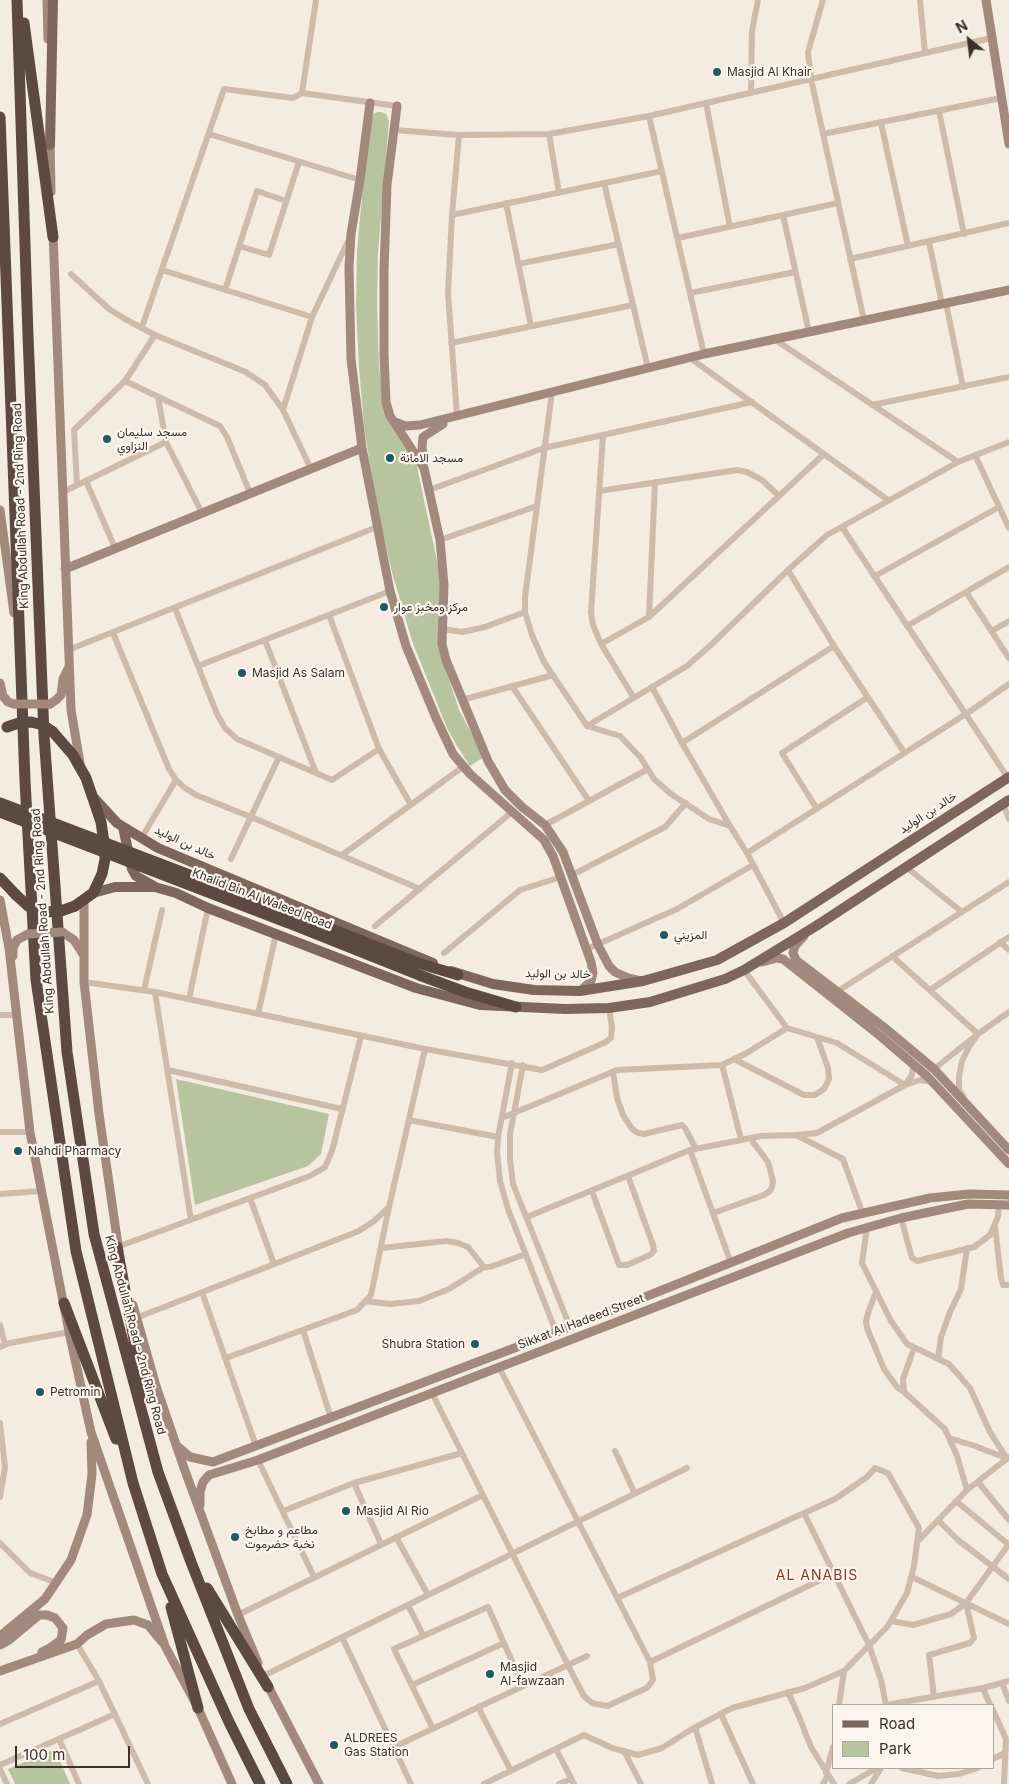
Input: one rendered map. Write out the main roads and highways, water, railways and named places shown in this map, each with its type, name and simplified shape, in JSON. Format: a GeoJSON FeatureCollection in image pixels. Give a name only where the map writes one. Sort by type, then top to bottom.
{"type":"FeatureCollection","features":[{"type":"Feature","properties":{"kind":"highway"},"geometry":{"type":"LineString","coordinates":[[19,0],[53,237]]}},
{"type":"Feature","properties":{"kind":"highway","name":"King Abdullah Road - 2nd Ring Road"},"geometry":{"type":"LineString","coordinates":[[19,0],[27,307],[44,735],[67,1052],[96,1244],[158,1472],[249,1709],[287,1784]]}},
{"type":"Feature","properties":{"kind":"highway","name":"King Abdullah Road - 2nd Ring Road"},"geometry":{"type":"LineString","coordinates":[[0,118],[25,781],[36,980],[76,1250],[133,1482],[162,1574],[228,1722],[260,1784]]}},
{"type":"Feature","properties":{"kind":"highway","name":"خالد بن الوليد"},"geometry":{"type":"LineString","coordinates":[[4,729],[19,723],[31,722],[43,725],[64,743],[81,768],[101,822],[106,859],[102,874],[84,900]]}},
{"type":"Feature","properties":{"kind":"highway","name":"Khalid Bin Al Waleed Road"},"geometry":{"type":"LineString","coordinates":[[0,803],[289,918],[419,976],[516,1007]]}},
{"type":"Feature","properties":{"kind":"highway","name":"Khalid Bin Al Waleed Road"},"geometry":{"type":"LineString","coordinates":[[0,812],[289,918],[458,975]]}},
{"type":"Feature","properties":{"kind":"highway"},"geometry":{"type":"LineString","coordinates":[[0,878],[28,906],[44,912],[61,911],[84,900]]}},
{"type":"Feature","properties":{"kind":"highway"},"geometry":{"type":"LineString","coordinates":[[117,1247],[158,1472]]}},
{"type":"Feature","properties":{"kind":"highway"},"geometry":{"type":"LineString","coordinates":[[64,1303],[133,1482]]}},
{"type":"Feature","properties":{"kind":"highway"},"geometry":{"type":"LineString","coordinates":[[191,1562],[268,1687]]}},
{"type":"Feature","properties":{"kind":"highway"},"geometry":{"type":"LineString","coordinates":[[162,1574],[198,1708]]}},
{"type":"Feature","properties":{"kind":"main road"},"geometry":{"type":"LineString","coordinates":[[47,0],[50,145],[68,650],[71,710],[81,768]]}},
{"type":"Feature","properties":{"kind":"main road"},"geometry":{"type":"LineString","coordinates":[[50,145],[53,0]]}},
{"type":"Feature","properties":{"kind":"main road"},"geometry":{"type":"LineString","coordinates":[[986,0],[1009,144]]}},
{"type":"Feature","properties":{"kind":"main road"},"geometry":{"type":"LineString","coordinates":[[370,104],[351,234],[349,267],[351,359],[362,448],[390,591],[406,646],[453,754],[512,812],[544,840],[553,856],[594,973],[592,981],[580,991]]}},
{"type":"Feature","properties":{"kind":"main road"},"geometry":{"type":"LineString","coordinates":[[397,106],[387,184],[384,270],[386,402],[390,416],[424,468]]}},
{"type":"Feature","properties":{"kind":"main road"},"geometry":{"type":"LineString","coordinates":[[395,422],[405,426],[420,425],[704,354],[1009,290]]}},
{"type":"Feature","properties":{"kind":"main road"},"geometry":{"type":"LineString","coordinates":[[457,416],[434,428],[423,437],[422,447],[424,468],[440,540],[444,585],[442,644],[446,660],[488,761],[505,790],[522,807],[545,824],[563,852],[598,945],[608,966],[615,972],[628,978],[643,981]]}},
{"type":"Feature","properties":{"kind":"main road"},"geometry":{"type":"LineString","coordinates":[[65,569],[362,448]]}},
{"type":"Feature","properties":{"kind":"main road"},"geometry":{"type":"LineString","coordinates":[[0,510],[21,666]]}},
{"type":"Feature","properties":{"kind":"main road"},"geometry":{"type":"LineString","coordinates":[[0,683],[3,696],[8,702],[14,704],[50,704],[62,695],[63,679],[69,667]]}},
{"type":"Feature","properties":{"kind":"main road","name":"خالد بن الوليد"},"geometry":{"type":"LineString","coordinates":[[94,799],[109,816],[123,827],[158,848],[458,975],[493,984],[534,990],[580,991],[643,981],[717,960],[784,923],[1009,778]]}},
{"type":"Feature","properties":{"kind":"main road"},"geometry":{"type":"LineString","coordinates":[[123,827],[132,869],[136,876],[155,887],[176,893],[208,908],[437,994],[480,1005],[565,1009],[609,1008],[650,1002],[726,980],[816,926],[1006,802]]}},
{"type":"Feature","properties":{"kind":"main road"},"geometry":{"type":"LineString","coordinates":[[155,887],[115,887],[84,900],[84,982],[117,1247],[156,1386],[238,1615],[268,1687],[319,1784]]}},
{"type":"Feature","properties":{"kind":"main road"},"geometry":{"type":"LineString","coordinates":[[0,900],[9,948],[10,972],[30,1132],[69,1332],[91,1432],[165,1646],[198,1708],[232,1784]]}},
{"type":"Feature","properties":{"kind":"main road"},"geometry":{"type":"LineString","coordinates":[[816,926],[794,946],[793,953],[796,960],[838,991],[934,1070],[1009,1150]]}},
{"type":"Feature","properties":{"kind":"main road"},"geometry":{"type":"LineString","coordinates":[[10,972],[14,944],[20,937],[28,934],[62,932],[74,940],[84,959]]}},
{"type":"Feature","properties":{"kind":"main road"},"geometry":{"type":"LineString","coordinates":[[744,970],[766,960],[783,959],[879,1035],[933,1082],[1009,1164]]}},
{"type":"Feature","properties":{"kind":"main road"},"geometry":{"type":"LineString","coordinates":[[999,1199],[1009,1192]]}},
{"type":"Feature","properties":{"kind":"main road","name":"Sikkat Al Hadeed Street"},"geometry":{"type":"LineString","coordinates":[[213,1462],[570,1327],[842,1218],[930,1198],[969,1194],[999,1199],[1009,1205]]}},
{"type":"Feature","properties":{"kind":"main road","name":"Sikkat Al Hadeed Street"},"geometry":{"type":"LineString","coordinates":[[217,1472],[258,1460],[838,1236],[901,1218],[999,1199],[1009,1195]]}},
{"type":"Feature","properties":{"kind":"main road"},"geometry":{"type":"LineString","coordinates":[[0,1636],[45,1599],[71,1560],[87,1515],[92,1474],[91,1432]]}},
{"type":"Feature","properties":{"kind":"main road"},"geometry":{"type":"LineString","coordinates":[[177,1446],[190,1456],[213,1462],[217,1472],[209,1475],[203,1482],[200,1492],[201,1515]]}},
{"type":"Feature","properties":{"kind":"main road"},"geometry":{"type":"LineString","coordinates":[[0,1646],[39,1615],[47,1614],[55,1618],[63,1628],[61,1640],[50,1648],[0,1670]]}},
{"type":"Feature","properties":{"kind":"main road"},"geometry":{"type":"LineString","coordinates":[[0,1670],[77,1644],[87,1634],[106,1624],[134,1620],[148,1625],[165,1646]]}},
{"type":"Feature","properties":{"kind":"place","name":"Masjid Al Khair"},"geometry":{"type":"Point","coordinates":[717,72]}},
{"type":"Feature","properties":{"kind":"place","name":"مسجد سليمان النزاوي"},"geometry":{"type":"Point","coordinates":[107,439]}},
{"type":"Feature","properties":{"kind":"place","name":"مسجد الامانة"},"geometry":{"type":"Point","coordinates":[390,458]}},
{"type":"Feature","properties":{"kind":"place","name":"مركز ومخبز عوار"},"geometry":{"type":"Point","coordinates":[384,607]}},
{"type":"Feature","properties":{"kind":"place","name":"Masjid As Salam"},"geometry":{"type":"Point","coordinates":[242,673]}},
{"type":"Feature","properties":{"kind":"place","name":"المزيني"},"geometry":{"type":"Point","coordinates":[664,935]}},
{"type":"Feature","properties":{"kind":"place","name":"Nahdi Pharmacy"},"geometry":{"type":"Point","coordinates":[18,1151]}},
{"type":"Feature","properties":{"kind":"place","name":"Shubra Station"},"geometry":{"type":"Point","coordinates":[475,1344]}},
{"type":"Feature","properties":{"kind":"place","name":"Petromin"},"geometry":{"type":"Point","coordinates":[40,1392]}},
{"type":"Feature","properties":{"kind":"place","name":"Masjid Al Rio"},"geometry":{"type":"Point","coordinates":[346,1511]}},
{"type":"Feature","properties":{"kind":"place","name":"مطاعم و مطابخ نخبة حضرموت"},"geometry":{"type":"Point","coordinates":[235,1537]}},
{"type":"Feature","properties":{"kind":"place","name":"Masjid Al-fawzaan"},"geometry":{"type":"Point","coordinates":[490,1674]}},
{"type":"Feature","properties":{"kind":"place","name":"ALDREES Gas Station"},"geometry":{"type":"Point","coordinates":[334,1745]}},
{"type":"Feature","properties":{"kind":"district","name":"AL ANABIS"},"geometry":{"type":"Point","coordinates":[817,1576]}}]}
